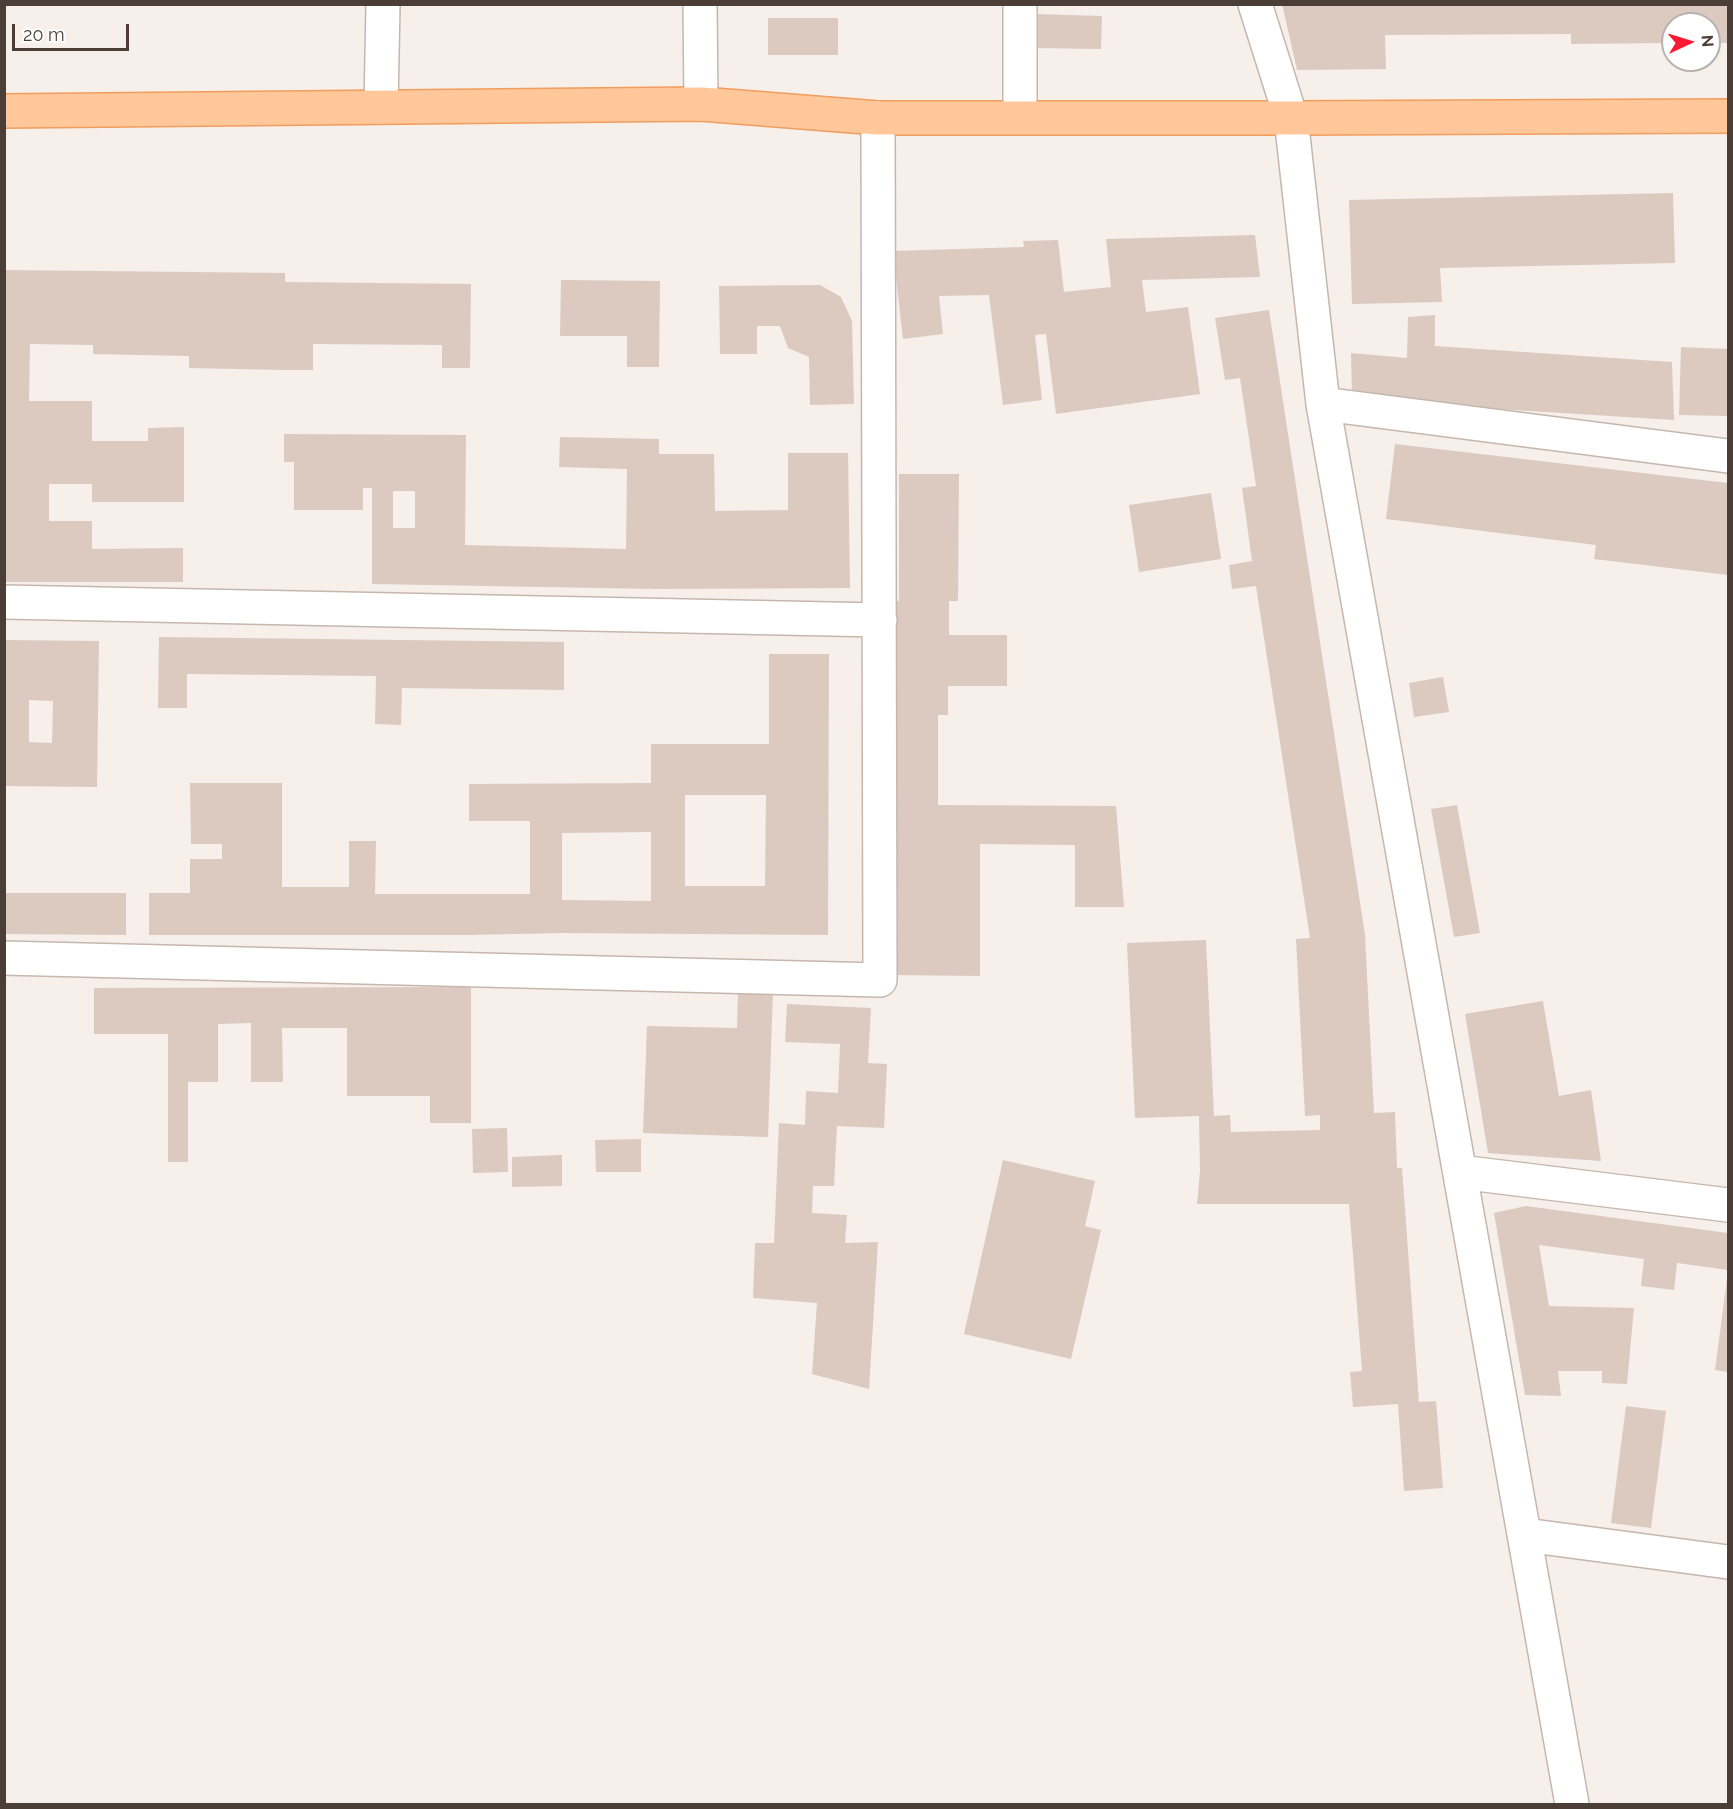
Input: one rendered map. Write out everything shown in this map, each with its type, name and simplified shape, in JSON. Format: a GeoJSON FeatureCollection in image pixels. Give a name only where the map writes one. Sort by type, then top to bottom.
{"type":"FeatureCollection","features":[{"type":"Feature","properties":{"kind":"main road"},"geometry":{"type":"LineString","coordinates":[[4,111],[701,104],[878,118],[1728,116]]}},
{"type":"Feature","properties":{"kind":"street"},"geometry":{"type":"LineString","coordinates":[[381,107],[383,4]]}},
{"type":"Feature","properties":{"kind":"street"},"geometry":{"type":"LineString","coordinates":[[700,4],[701,104]]}},
{"type":"Feature","properties":{"kind":"street"},"geometry":{"type":"LineString","coordinates":[[1020,4],[1020,117]]}},
{"type":"Feature","properties":{"kind":"street"},"geometry":{"type":"LineString","coordinates":[[1256,4],[1292,118],[1323,404],[1572,1804]]}},
{"type":"Feature","properties":{"kind":"street"},"geometry":{"type":"LineString","coordinates":[[4,958],[880,980],[878,118]]}},
{"type":"Feature","properties":{"kind":"street"},"geometry":{"type":"LineString","coordinates":[[1323,404],[1728,456]]}},
{"type":"Feature","properties":{"kind":"street"},"geometry":{"type":"LineString","coordinates":[[4,602],[880,620]]}},
{"type":"Feature","properties":{"kind":"street"},"geometry":{"type":"LineString","coordinates":[[1460,1172],[1728,1205]]}},
{"type":"Feature","properties":{"kind":"street"},"geometry":{"type":"LineString","coordinates":[[1525,1535],[1728,1562]]}},
{"type":"Feature","properties":{"kind":"building"},"geometry":{"type":"Polygon","coordinates":[[[1282,4],[1728,4],[1728,43],[1721,43],[1721,12],[1661,12],[1661,43],[1571,44],[1571,34],[1385,35],[1386,69],[1297,70],[1282,4]]]}},
{"type":"Feature","properties":{"kind":"building"},"geometry":{"type":"Polygon","coordinates":[[[1035,14],[1102,16],[1101,49],[1034,48],[1035,14]]]}},
{"type":"Feature","properties":{"kind":"building"},"geometry":{"type":"Polygon","coordinates":[[[768,18],[838,18],[838,55],[768,55],[768,18]]]}},
{"type":"Feature","properties":{"kind":"building"},"geometry":{"type":"Polygon","coordinates":[[[1673,193],[1675,263],[1440,268],[1442,302],[1352,304],[1349,200],[1673,193]]]}},
{"type":"Feature","properties":{"kind":"building"},"geometry":{"type":"Polygon","coordinates":[[[1255,235],[1260,277],[1142,280],[1146,312],[1188,307],[1200,394],[1056,414],[1046,334],[1035,335],[1042,400],[1003,405],[989,295],[939,296],[943,334],[903,339],[893,251],[1024,247],[1023,241],[1058,240],[1064,292],[1111,287],[1106,239],[1255,235]]]}},
{"type":"Feature","properties":{"kind":"building"},"geometry":{"type":"Polygon","coordinates":[[[4,270],[285,273],[285,282],[471,284],[470,368],[442,368],[442,345],[313,344],[313,370],[284,370],[189,368],[189,356],[93,354],[93,345],[30,344],[29,401],[92,401],[92,441],[148,441],[148,428],[184,427],[184,502],[92,502],[92,484],[49,484],[49,521],[92,521],[92,549],[183,548],[183,582],[4,582],[4,270]]]}},
{"type":"Feature","properties":{"kind":"building"},"geometry":{"type":"Polygon","coordinates":[[[561,280],[660,281],[659,367],[627,367],[627,336],[560,336],[561,280]]]}},
{"type":"Feature","properties":{"kind":"building"},"geometry":{"type":"Polygon","coordinates":[[[820,285],[841,297],[852,321],[854,404],[810,405],[809,357],[788,348],[780,326],[757,326],[757,354],[720,354],[719,286],[820,285]]]}},
{"type":"Feature","properties":{"kind":"building"},"geometry":{"type":"Polygon","coordinates":[[[1269,310],[1365,935],[1374,1113],[1395,1112],[1397,1168],[1402,1168],[1419,1402],[1436,1401],[1443,1488],[1404,1491],[1398,1404],[1353,1407],[1350,1372],[1362,1371],[1349,1204],[1197,1204],[1200,1171],[1199,1116],[1135,1118],[1127,943],[1206,940],[1214,1116],[1230,1115],[1231,1132],[1320,1130],[1320,1115],[1305,1116],[1296,939],[1310,938],[1256,586],[1232,589],[1229,565],[1252,561],[1242,488],[1256,486],[1240,378],[1225,380],[1215,318],[1269,310]]]}},
{"type":"Feature","properties":{"kind":"building"},"geometry":{"type":"Polygon","coordinates":[[[1435,315],[1435,346],[1672,362],[1674,420],[1434,405],[1352,396],[1351,353],[1407,358],[1408,317],[1435,315]]]}},
{"type":"Feature","properties":{"kind":"building"},"geometry":{"type":"Polygon","coordinates":[[[1681,347],[1728,349],[1728,416],[1679,415],[1681,347]]]}},
{"type":"Feature","properties":{"kind":"building"},"geometry":{"type":"Polygon","coordinates":[[[284,434],[466,435],[465,545],[626,549],[627,469],[559,467],[560,437],[659,439],[659,454],[714,454],[715,511],[788,510],[788,453],[848,453],[850,588],[657,589],[372,584],[372,488],[363,488],[363,510],[294,510],[294,462],[284,462],[284,434]],[[393,491],[393,528],[415,528],[415,491],[393,491]]]}},
{"type":"Feature","properties":{"kind":"building"},"geometry":{"type":"Polygon","coordinates":[[[1395,444],[1728,483],[1728,575],[1594,559],[1596,545],[1386,519],[1395,444]]]}},
{"type":"Feature","properties":{"kind":"building"},"geometry":{"type":"Polygon","coordinates":[[[899,474],[959,474],[958,601],[949,601],[949,635],[1007,635],[1007,686],[948,686],[948,715],[938,715],[938,805],[1116,806],[1124,907],[1075,907],[1075,845],[980,844],[980,976],[890,975],[891,601],[899,601],[899,474]]]}},
{"type":"Feature","properties":{"kind":"building"},"geometry":{"type":"Polygon","coordinates":[[[1211,493],[1221,559],[1139,572],[1129,505],[1211,493]]]}},
{"type":"Feature","properties":{"kind":"building"},"geometry":{"type":"Polygon","coordinates":[[[159,637],[564,642],[564,690],[402,688],[401,725],[375,724],[376,676],[187,674],[187,708],[158,708],[159,637]]]}},
{"type":"Feature","properties":{"kind":"building"},"geometry":{"type":"Polygon","coordinates":[[[5,640],[99,641],[97,787],[5,786],[5,640]],[[29,700],[29,742],[52,743],[53,701],[29,700]]]}},
{"type":"Feature","properties":{"kind":"building"},"geometry":{"type":"Polygon","coordinates":[[[769,654],[829,654],[828,935],[562,933],[149,935],[149,893],[190,893],[190,859],[222,859],[222,844],[191,844],[190,783],[282,783],[282,887],[349,887],[349,841],[376,841],[375,894],[530,894],[530,821],[469,821],[469,784],[651,783],[651,744],[769,744],[769,654]],[[685,795],[685,886],[765,886],[766,795],[685,795]],[[651,832],[562,833],[562,900],[651,901],[651,832]]]}},
{"type":"Feature","properties":{"kind":"building"},"geometry":{"type":"Polygon","coordinates":[[[1443,677],[1449,712],[1414,717],[1409,683],[1443,677]]]}},
{"type":"Feature","properties":{"kind":"building"},"geometry":{"type":"Polygon","coordinates":[[[1457,805],[1480,933],[1454,937],[1431,809],[1457,805]]]}},
{"type":"Feature","properties":{"kind":"building"},"geometry":{"type":"Polygon","coordinates":[[[4,893],[126,893],[126,935],[4,934],[4,893]]]}},
{"type":"Feature","properties":{"kind":"building"},"geometry":{"type":"Polygon","coordinates":[[[471,987],[471,1123],[430,1123],[430,1096],[347,1096],[347,1028],[282,1028],[283,1082],[251,1082],[251,1023],[218,1024],[218,1082],[188,1082],[188,1162],[168,1162],[168,1034],[94,1034],[94,988],[471,987]]]}},
{"type":"Feature","properties":{"kind":"building"},"geometry":{"type":"Polygon","coordinates":[[[738,989],[773,990],[768,1137],[643,1133],[647,1026],[737,1028],[738,989]]]}},
{"type":"Feature","properties":{"kind":"building"},"geometry":{"type":"Polygon","coordinates":[[[1543,1001],[1559,1096],[1591,1090],[1601,1161],[1488,1153],[1465,1014],[1543,1001]]]}},
{"type":"Feature","properties":{"kind":"building"},"geometry":{"type":"Polygon","coordinates":[[[787,1004],[871,1008],[868,1063],[887,1064],[884,1128],[837,1126],[834,1186],[813,1186],[812,1213],[847,1215],[845,1243],[878,1242],[869,1389],[812,1374],[817,1303],[753,1298],[755,1243],[774,1243],[779,1123],[805,1125],[806,1091],[838,1093],[840,1044],[785,1042],[787,1004]]]}},
{"type":"Feature","properties":{"kind":"building"},"geometry":{"type":"Polygon","coordinates":[[[507,1128],[508,1172],[473,1173],[472,1129],[507,1128]]]}},
{"type":"Feature","properties":{"kind":"building"},"geometry":{"type":"Polygon","coordinates":[[[641,1139],[641,1172],[596,1172],[595,1140],[641,1139]]]}},
{"type":"Feature","properties":{"kind":"building"},"geometry":{"type":"Polygon","coordinates":[[[562,1155],[562,1186],[512,1187],[512,1157],[562,1155]]]}},
{"type":"Feature","properties":{"kind":"building"},"geometry":{"type":"Polygon","coordinates":[[[1003,1160],[1095,1181],[1085,1226],[1101,1230],[1071,1359],[964,1334],[1003,1160]]]}},
{"type":"Feature","properties":{"kind":"building"},"geometry":{"type":"Polygon","coordinates":[[[1526,1206],[1728,1233],[1728,1270],[1677,1263],[1674,1290],[1641,1286],[1644,1259],[1539,1245],[1549,1306],[1634,1308],[1627,1384],[1602,1383],[1602,1371],[1558,1371],[1561,1396],[1525,1395],[1494,1213],[1526,1206]]]}},
{"type":"Feature","properties":{"kind":"building"},"geometry":{"type":"Polygon","coordinates":[[[1728,1279],[1728,1372],[1715,1370],[1728,1279]]]}},
{"type":"Feature","properties":{"kind":"building"},"geometry":{"type":"Polygon","coordinates":[[[1626,1406],[1666,1411],[1651,1528],[1611,1523],[1626,1406]]]}}]}
